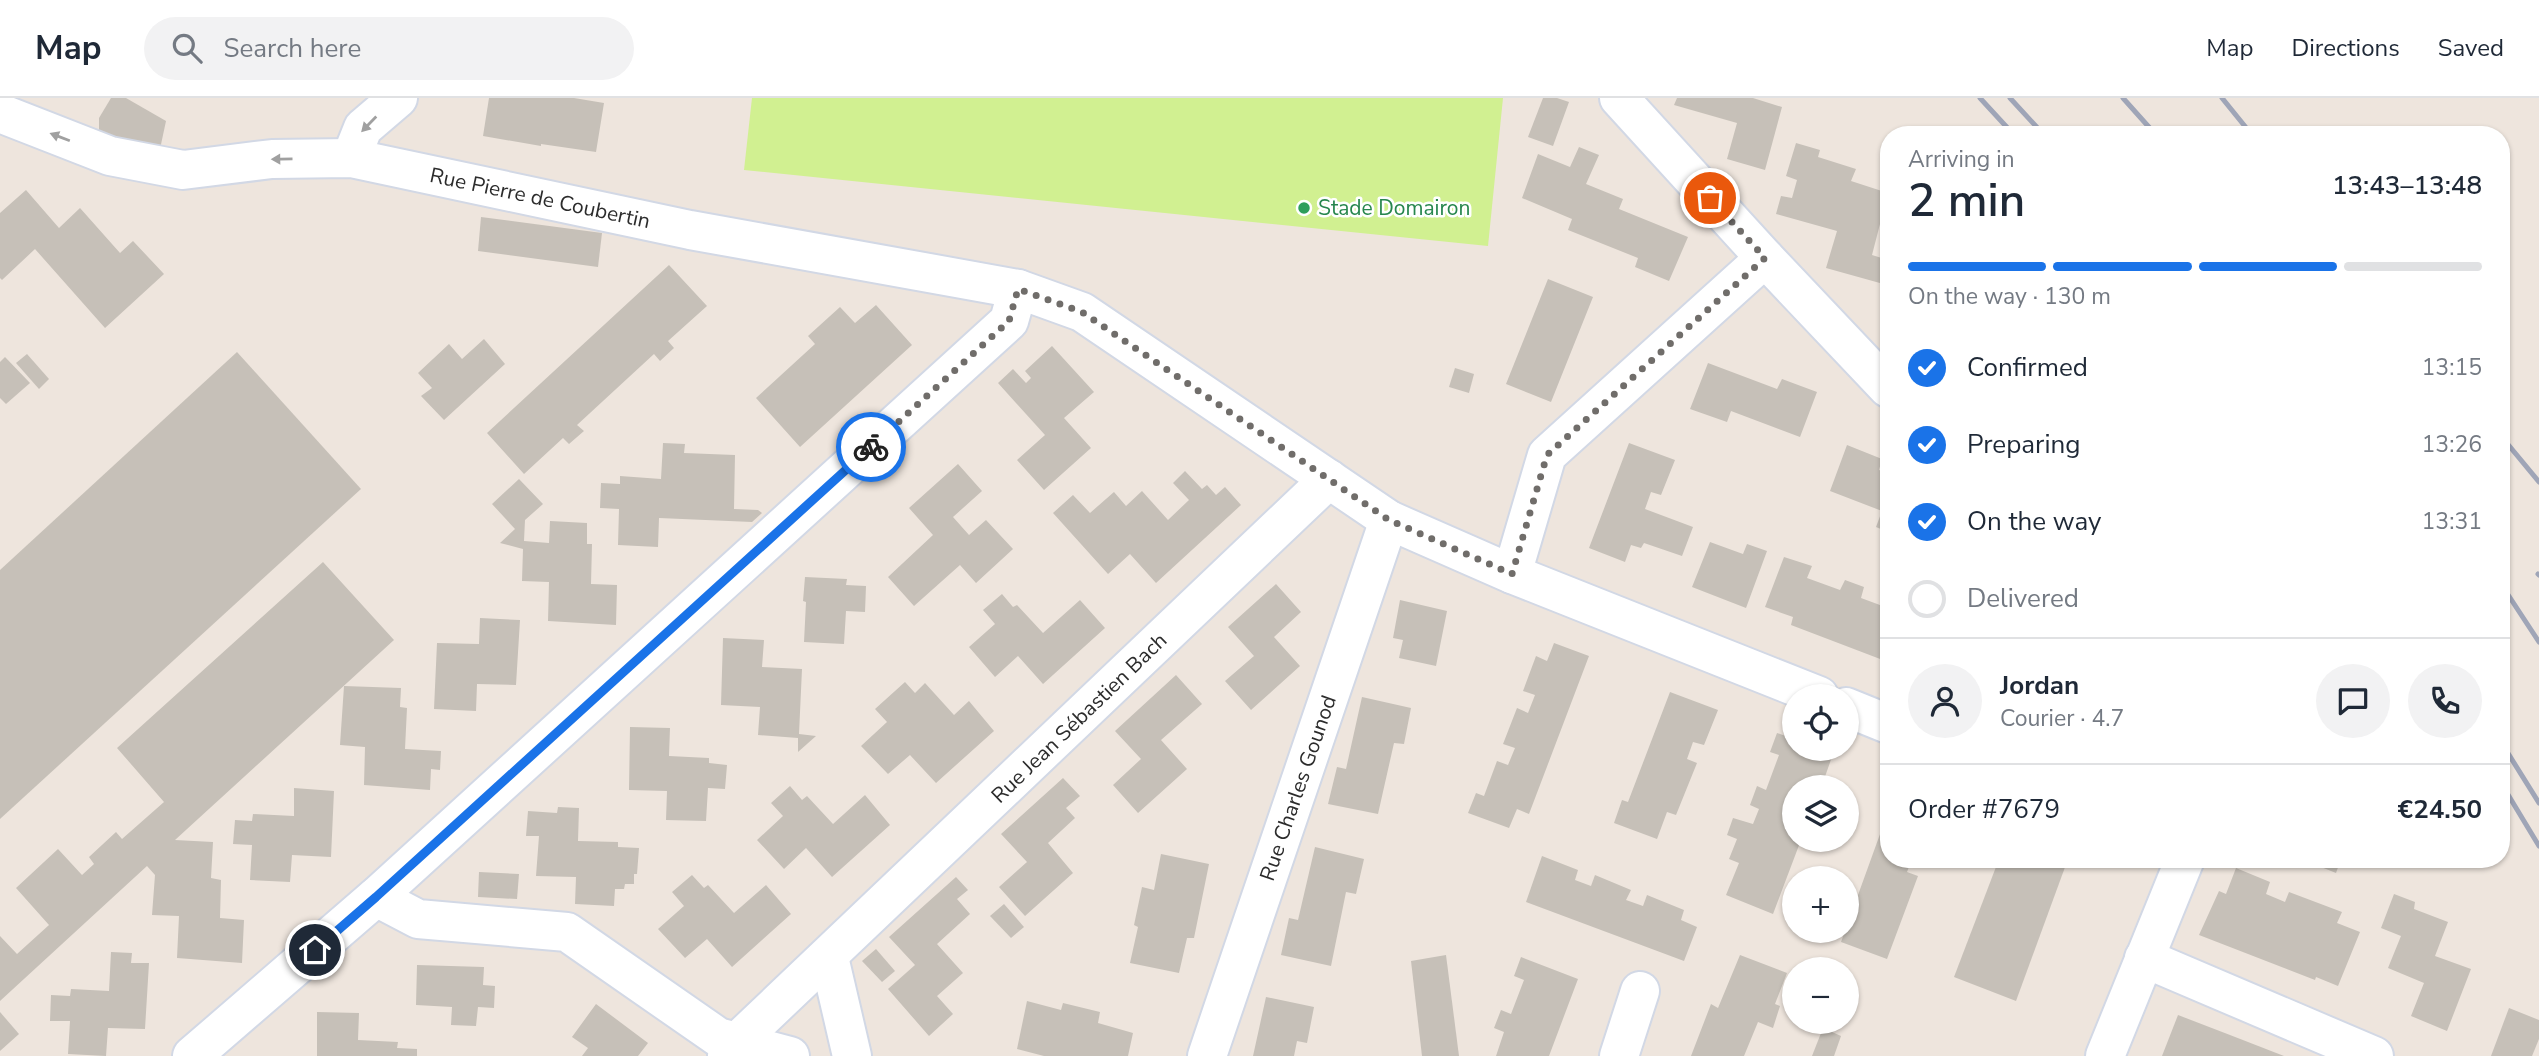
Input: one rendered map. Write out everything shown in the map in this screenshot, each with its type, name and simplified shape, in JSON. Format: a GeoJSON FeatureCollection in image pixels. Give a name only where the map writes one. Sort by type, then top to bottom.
{"type":"FeatureCollection","features":[{"type":"Feature","properties":{"kind":"street"},"geometry":{"type":"LineString","coordinates":[[351,158],[363,128],[398,98]]}},
{"type":"Feature","properties":{"kind":"street"},"geometry":{"type":"LineString","coordinates":[[1619,98],[1880,380]]}},
{"type":"Feature","properties":{"kind":"street","name":"Rue Pierre de Coubertin"},"geometry":{"type":"LineString","coordinates":[[0,113],[110,156],[183,170],[272,159],[351,158],[690,230],[1018,289],[1082,312],[1389,520],[1525,579],[1789,684]]}},
{"type":"Feature","properties":{"kind":"street"},"geometry":{"type":"LineString","coordinates":[[1525,579],[1547,455],[1765,258]]}},
{"type":"Feature","properties":{"kind":"street"},"geometry":{"type":"LineString","coordinates":[[192,1056],[376,897],[1009,321],[1018,289]]}},
{"type":"Feature","properties":{"kind":"street","name":"Rue Jean Sébastien Bach"},"geometry":{"type":"LineString","coordinates":[[731,1050],[1329,479]]}},
{"type":"Feature","properties":{"kind":"street","name":"Rue Charles Gounod"},"geometry":{"type":"LineString","coordinates":[[1207,1056],[1389,520]]}},
{"type":"Feature","properties":{"kind":"street"},"geometry":{"type":"LineString","coordinates":[[1859,713],[1880,721]]}},
{"type":"Feature","properties":{"kind":"street"},"geometry":{"type":"LineString","coordinates":[[2105,1056],[2181,868]]}},
{"type":"Feature","properties":{"kind":"street"},"geometry":{"type":"LineString","coordinates":[[376,897],[418,919],[567,932],[718,1037],[731,1050],[790,1056]]}},
{"type":"Feature","properties":{"kind":"street"},"geometry":{"type":"LineString","coordinates":[[829,957],[852,1056]]}},
{"type":"Feature","properties":{"kind":"street"},"geometry":{"type":"LineString","coordinates":[[2144,958],[2374,1056]]}},
{"type":"Feature","properties":{"kind":"street"},"geometry":{"type":"LineString","coordinates":[[1619,1056],[1640,990]]}},
{"type":"Feature","properties":{"kind":"green space","name":"Stade Domairon"},"geometry":{"type":"Polygon","coordinates":[[[752,98],[1503,98],[1488,246],[744,170],[752,98]]]}},
{"type":"Feature","properties":{"kind":"building"},"geometry":{"type":"Polygon","coordinates":[[[111,98],[126,98],[166,121],[160,149],[106,136],[99,130],[99,118],[111,98]]]}},
{"type":"Feature","properties":{"kind":"building"},"geometry":{"type":"Polygon","coordinates":[[[489,98],[574,98],[604,103],[596,152],[483,136],[489,98]]]}},
{"type":"Feature","properties":{"kind":"building"},"geometry":{"type":"Polygon","coordinates":[[[1543,98],[1557,98],[1569,102],[1553,146],[1528,137],[1543,98]]]}},
{"type":"Feature","properties":{"kind":"building"},"geometry":{"type":"Polygon","coordinates":[[[1677,98],[1753,98],[1782,107],[1765,170],[1727,159],[1737,123],[1674,105],[1677,98]]]}},
{"type":"Feature","properties":{"kind":"building"},"geometry":{"type":"Polygon","coordinates":[[[1796,143],[1820,150],[1818,157],[1856,169],[1851,181],[1880,190],[1880,224],[1872,255],[1880,258],[1880,283],[1826,268],[1837,231],[1776,214],[1781,196],[1792,198],[1797,180],[1786,176],[1796,143]]]}},
{"type":"Feature","properties":{"kind":"building"},"geometry":{"type":"Polygon","coordinates":[[[1579,147],[1599,155],[1586,184],[1623,199],[1619,209],[1688,237],[1669,281],[1635,267],[1638,258],[1568,230],[1572,219],[1522,198],[1538,154],[1570,167],[1579,147]]]}},
{"type":"Feature","properties":{"kind":"building"},"geometry":{"type":"Polygon","coordinates":[[[26,190],[59,228],[80,208],[120,253],[133,241],[164,274],[105,328],[35,249],[2,280],[0,213],[26,190]]]}},
{"type":"Feature","properties":{"kind":"building"},"geometry":{"type":"Polygon","coordinates":[[[481,217],[602,233],[598,267],[478,251],[481,217]]]}},
{"type":"Feature","properties":{"kind":"building"},"geometry":{"type":"Polygon","coordinates":[[[669,265],[707,306],[668,341],[674,348],[660,361],[654,354],[577,425],[584,431],[569,444],[563,438],[524,474],[487,433],[669,265]]]}},
{"type":"Feature","properties":{"kind":"building"},"geometry":{"type":"Polygon","coordinates":[[[1548,279],[1593,297],[1551,402],[1506,384],[1548,279]]]}},
{"type":"Feature","properties":{"kind":"building"},"geometry":{"type":"Polygon","coordinates":[[[876,305],[912,345],[800,447],[756,398],[815,344],[808,336],[840,307],[855,323],[876,305]]]}},
{"type":"Feature","properties":{"kind":"building"},"geometry":{"type":"Polygon","coordinates":[[[484,339],[505,364],[444,420],[421,396],[432,388],[418,373],[449,344],[462,359],[484,339]]]}},
{"type":"Feature","properties":{"kind":"building"},"geometry":{"type":"Polygon","coordinates":[[[1052,346],[1094,392],[1064,418],[1091,448],[1044,490],[1017,460],[1045,435],[998,383],[1013,369],[1026,383],[1031,378],[1025,371],[1052,346]]]}},
{"type":"Feature","properties":{"kind":"building"},"geometry":{"type":"Polygon","coordinates":[[[237,352],[361,489],[0,819],[0,570],[237,352]]]}},
{"type":"Feature","properties":{"kind":"building"},"geometry":{"type":"Polygon","coordinates":[[[27,354],[49,379],[39,389],[16,363],[27,354]]]}},
{"type":"Feature","properties":{"kind":"building"},"geometry":{"type":"Polygon","coordinates":[[[5,357],[30,383],[6,404],[0,398],[0,362],[5,357]]]}},
{"type":"Feature","properties":{"kind":"building"},"geometry":{"type":"Polygon","coordinates":[[[1708,363],[1777,389],[1782,379],[1817,392],[1800,437],[1731,411],[1727,422],[1690,409],[1708,363]]]}},
{"type":"Feature","properties":{"kind":"building"},"geometry":{"type":"Polygon","coordinates":[[[1455,368],[1474,374],[1469,393],[1449,387],[1455,368]]]}},
{"type":"Feature","properties":{"kind":"building"},"geometry":{"type":"Polygon","coordinates":[[[663,443],[685,444],[684,453],[735,455],[734,509],[758,510],[762,513],[752,522],[659,518],[658,547],[618,545],[619,509],[600,508],[601,483],[620,484],[620,476],[661,479],[663,443]]]}},
{"type":"Feature","properties":{"kind":"building"},"geometry":{"type":"Polygon","coordinates":[[[1629,443],[1675,460],[1661,495],[1651,492],[1645,509],[1693,527],[1682,556],[1644,543],[1641,548],[1631,545],[1625,562],[1589,548],[1629,443]]]}},
{"type":"Feature","properties":{"kind":"building"},"geometry":{"type":"Polygon","coordinates":[[[1847,445],[1880,458],[1880,510],[1830,491],[1847,445]]]}},
{"type":"Feature","properties":{"kind":"building"},"geometry":{"type":"Polygon","coordinates":[[[958,464],[982,491],[953,517],[969,535],[986,520],[1013,549],[976,583],[960,565],[914,606],[888,577],[933,535],[909,508],[958,464]]]}},
{"type":"Feature","properties":{"kind":"building"},"geometry":{"type":"Polygon","coordinates":[[[1185,471],[1202,489],[1207,485],[1216,495],[1225,487],[1241,505],[1156,583],[1130,554],[1108,574],[1053,513],[1073,495],[1090,513],[1114,492],[1126,506],[1142,491],[1168,520],[1189,500],[1173,483],[1185,471]]]}},
{"type":"Feature","properties":{"kind":"building"},"geometry":{"type":"Polygon","coordinates":[[[519,479],[543,504],[525,520],[524,541],[549,543],[550,521],[587,523],[587,544],[592,544],[591,584],[617,585],[616,625],[548,621],[549,582],[522,581],[523,549],[500,543],[515,529],[492,504],[519,479]]]}},
{"type":"Feature","properties":{"kind":"building"},"geometry":{"type":"Polygon","coordinates":[[[1710,542],[1743,554],[1747,544],[1767,551],[1746,608],[1692,587],[1710,542]]]}},
{"type":"Feature","properties":{"kind":"building"},"geometry":{"type":"Polygon","coordinates":[[[1784,557],[1812,566],[1807,578],[1840,590],[1845,580],[1864,587],[1861,598],[1880,605],[1880,659],[1791,625],[1793,617],[1765,607],[1784,557]]]}},
{"type":"Feature","properties":{"kind":"building"},"geometry":{"type":"Polygon","coordinates":[[[323,562],[394,640],[175,840],[213,842],[211,878],[221,880],[220,918],[244,920],[242,963],[177,958],[179,916],[152,915],[155,875],[147,866],[0,1001],[0,936],[17,954],[49,925],[16,888],[58,849],[82,875],[94,864],[89,857],[116,832],[122,839],[164,802],[117,748],[323,562]]]}},
{"type":"Feature","properties":{"kind":"building"},"geometry":{"type":"Polygon","coordinates":[[[805,577],[847,579],[846,585],[866,586],[865,612],[846,611],[844,644],[804,642],[805,577]]]}},
{"type":"Feature","properties":{"kind":"building"},"geometry":{"type":"Polygon","coordinates":[[[1276,584],[1301,612],[1274,637],[1300,666],[1251,710],[1225,681],[1254,656],[1228,627],[1276,584]]]}},
{"type":"Feature","properties":{"kind":"building"},"geometry":{"type":"Polygon","coordinates":[[[1002,594],[1013,607],[1017,605],[1043,633],[1080,600],[1105,628],[1043,684],[1018,656],[995,677],[969,647],[995,624],[983,610],[1002,594]]]}},
{"type":"Feature","properties":{"kind":"building"},"geometry":{"type":"Polygon","coordinates":[[[1400,600],[1447,611],[1436,666],[1399,658],[1403,640],[1393,638],[1400,600]]]}},
{"type":"Feature","properties":{"kind":"building"},"geometry":{"type":"Polygon","coordinates":[[[480,618],[520,620],[516,685],[477,684],[476,711],[434,709],[437,643],[479,644],[480,618]]]}},
{"type":"Feature","properties":{"kind":"building"},"geometry":{"type":"Polygon","coordinates":[[[723,638],[764,640],[762,667],[802,669],[799,734],[816,736],[798,752],[798,738],[758,735],[760,707],[721,705],[723,638]]]}},
{"type":"Feature","properties":{"kind":"building"},"geometry":{"type":"Polygon","coordinates":[[[1554,643],[1589,656],[1529,814],[1517,809],[1509,828],[1468,813],[1476,793],[1484,796],[1497,761],[1508,765],[1515,748],[1503,744],[1517,708],[1528,713],[1535,695],[1523,691],[1536,656],[1547,661],[1554,643]]]}},
{"type":"Feature","properties":{"kind":"building"},"geometry":{"type":"Polygon","coordinates":[[[1176,675],[1202,704],[1161,740],[1187,769],[1138,813],[1113,785],[1141,759],[1115,731],[1176,675]]]}},
{"type":"Feature","properties":{"kind":"building"},"geometry":{"type":"Polygon","coordinates":[[[905,682],[915,693],[925,683],[954,715],[969,701],[994,731],[936,783],[910,755],[888,774],[861,746],[887,722],[875,709],[905,682]]]}},
{"type":"Feature","properties":{"kind":"building"},"geometry":{"type":"Polygon","coordinates":[[[344,686],[401,688],[400,707],[407,708],[405,749],[441,751],[440,770],[431,769],[430,790],[364,785],[365,747],[340,745],[344,686]]]}},
{"type":"Feature","properties":{"kind":"building"},"geometry":{"type":"Polygon","coordinates":[[[1670,692],[1718,710],[1704,745],[1693,742],[1687,759],[1697,763],[1676,815],[1667,812],[1657,839],[1614,823],[1622,800],[1628,802],[1670,692]]]}},
{"type":"Feature","properties":{"kind":"building"},"geometry":{"type":"Polygon","coordinates":[[[1362,697],[1411,708],[1404,744],[1394,743],[1378,814],[1328,804],[1337,767],[1346,769],[1362,697]]]}},
{"type":"Feature","properties":{"kind":"building"},"geometry":{"type":"Polygon","coordinates":[[[630,727],[670,728],[669,756],[709,758],[709,763],[727,765],[725,789],[708,788],[706,821],[666,820],[667,791],[629,790],[630,727]]]}},
{"type":"Feature","properties":{"kind":"building"},"geometry":{"type":"Polygon","coordinates":[[[1777,733],[1782,735],[1782,761],[1831,761],[1826,775],[1782,775],[1782,852],[1796,852],[1791,866],[1782,866],[1782,890],[1773,914],[1726,895],[1739,863],[1729,859],[1737,839],[1727,835],[1733,818],[1753,824],[1759,809],[1750,805],[1757,786],[1766,790],[1779,755],[1770,752],[1777,733]]]}},
{"type":"Feature","properties":{"kind":"building"},"geometry":{"type":"Polygon","coordinates":[[[1063,778],[1080,796],[1066,808],[1075,818],[1048,843],[1073,873],[1025,916],[999,887],[1027,862],[1001,834],[1063,778]]]}},
{"type":"Feature","properties":{"kind":"building"},"geometry":{"type":"Polygon","coordinates":[[[790,786],[802,800],[807,796],[833,824],[865,795],[890,825],[832,877],[806,848],[784,869],[757,840],[783,816],[771,803],[790,786]]]}},
{"type":"Feature","properties":{"kind":"building"},"geometry":{"type":"Polygon","coordinates":[[[294,788],[334,791],[331,857],[292,855],[290,882],[250,880],[252,845],[233,844],[235,820],[252,821],[253,814],[294,816],[294,788]]]}},
{"type":"Feature","properties":{"kind":"building"},"geometry":{"type":"Polygon","coordinates":[[[558,807],[579,808],[578,841],[618,842],[618,847],[639,848],[634,884],[625,884],[624,889],[615,889],[614,906],[575,904],[576,877],[536,876],[539,836],[526,836],[528,811],[557,813],[558,807]]]}},
{"type":"Feature","properties":{"kind":"building"},"geometry":{"type":"Polygon","coordinates":[[[1880,834],[1880,868],[1909,868],[1907,872],[1918,876],[1887,959],[1844,943],[1859,943],[1859,892],[1880,834]]]}},
{"type":"Feature","properties":{"kind":"building"},"geometry":{"type":"Polygon","coordinates":[[[1315,847],[1364,859],[1356,894],[1346,892],[1331,966],[1281,955],[1289,918],[1298,920],[1315,847]]]}},
{"type":"Feature","properties":{"kind":"building"},"geometry":{"type":"Polygon","coordinates":[[[1161,854],[1209,864],[1194,938],[1187,938],[1179,973],[1130,963],[1138,927],[1134,925],[1142,887],[1154,890],[1161,854]]]}},
{"type":"Feature","properties":{"kind":"building"},"geometry":{"type":"Polygon","coordinates":[[[1542,856],[1578,870],[1575,880],[1591,886],[1595,875],[1631,890],[1626,900],[1643,906],[1647,895],[1684,910],[1681,920],[1697,927],[1684,961],[1526,902],[1542,856]]]}},
{"type":"Feature","properties":{"kind":"building"},"geometry":{"type":"Polygon","coordinates":[[[1996,868],[2065,868],[2016,1001],[1954,977],[1996,868]]]}},
{"type":"Feature","properties":{"kind":"building"},"geometry":{"type":"Polygon","coordinates":[[[2236,868],[2270,882],[2266,894],[2285,902],[2289,892],[2342,912],[2337,923],[2360,932],[2338,986],[2316,977],[2315,980],[2199,935],[2219,891],[2226,894],[2236,868]]]}},
{"type":"Feature","properties":{"kind":"building"},"geometry":{"type":"Polygon","coordinates":[[[2324,868],[2338,868],[2336,873],[2324,868]]]}},
{"type":"Feature","properties":{"kind":"building"},"geometry":{"type":"Polygon","coordinates":[[[479,872],[519,874],[517,899],[478,897],[479,872]]]}},
{"type":"Feature","properties":{"kind":"building"},"geometry":{"type":"Polygon","coordinates":[[[692,875],[704,888],[708,885],[734,913],[766,885],[791,914],[732,967],[707,939],[685,958],[658,929],[684,906],[672,892],[692,875]]]}},
{"type":"Feature","properties":{"kind":"building"},"geometry":{"type":"Polygon","coordinates":[[[956,877],[968,890],[957,899],[970,914],[937,944],[963,973],[937,996],[953,1014],[929,1036],[888,989],[915,965],[889,937],[956,877]]]}},
{"type":"Feature","properties":{"kind":"building"},"geometry":{"type":"Polygon","coordinates":[[[2394,894],[2415,902],[2414,909],[2448,922],[2435,956],[2471,969],[2447,1031],[2411,1016],[2424,983],[2388,968],[2401,936],[2381,928],[2394,894]]]}},
{"type":"Feature","properties":{"kind":"building"},"geometry":{"type":"Polygon","coordinates":[[[1004,904],[1024,927],[1011,938],[990,916],[1004,904]]]}},
{"type":"Feature","properties":{"kind":"building"},"geometry":{"type":"Polygon","coordinates":[[[876,949],[895,971],[882,982],[862,961],[876,949]]]}},
{"type":"Feature","properties":{"kind":"building"},"geometry":{"type":"Polygon","coordinates":[[[111,952],[132,953],[131,963],[149,963],[145,1029],[108,1028],[106,1056],[68,1054],[70,1021],[50,1021],[51,995],[70,996],[71,989],[109,991],[111,952]]]}},
{"type":"Feature","properties":{"kind":"building"},"geometry":{"type":"Polygon","coordinates":[[[1446,955],[1459,1056],[1422,1056],[1411,961],[1446,955]]]}},
{"type":"Feature","properties":{"kind":"building"},"geometry":{"type":"Polygon","coordinates":[[[1740,955],[1782,971],[1782,986],[1775,1004],[1780,1006],[1773,1028],[1758,1022],[1744,1056],[1691,1056],[1711,1004],[1718,1008],[1740,955]]]}},
{"type":"Feature","properties":{"kind":"building"},"geometry":{"type":"Polygon","coordinates":[[[1521,957],[1578,979],[1549,1056],[1496,1056],[1504,1032],[1494,1028],[1501,1010],[1511,1014],[1524,980],[1514,976],[1521,957]]]}},
{"type":"Feature","properties":{"kind":"building"},"geometry":{"type":"Polygon","coordinates":[[[417,965],[484,967],[483,985],[495,986],[494,1008],[478,1007],[476,1026],[451,1025],[452,1007],[416,1005],[417,965]]]}},
{"type":"Feature","properties":{"kind":"building"},"geometry":{"type":"Polygon","coordinates":[[[1266,997],[1314,1007],[1307,1043],[1297,1041],[1294,1056],[1253,1056],[1266,997]]]}},
{"type":"Feature","properties":{"kind":"building"},"geometry":{"type":"Polygon","coordinates":[[[1027,1001],[1061,1010],[1063,1003],[1100,1012],[1098,1023],[1133,1033],[1128,1056],[1044,1056],[1017,1049],[1027,1001]]]}},
{"type":"Feature","properties":{"kind":"building"},"geometry":{"type":"Polygon","coordinates":[[[596,1004],[648,1043],[638,1056],[582,1056],[588,1048],[572,1037],[596,1004]]]}},
{"type":"Feature","properties":{"kind":"building"},"geometry":{"type":"Polygon","coordinates":[[[2509,1008],[2539,1020],[2539,1039],[2532,1056],[2491,1056],[2509,1008]]]}},
{"type":"Feature","properties":{"kind":"building"},"geometry":{"type":"Polygon","coordinates":[[[0,1012],[19,1034],[0,1051],[0,1012]]]}},
{"type":"Feature","properties":{"kind":"building"},"geometry":{"type":"Polygon","coordinates":[[[317,1012],[359,1013],[358,1040],[398,1042],[397,1048],[417,1049],[417,1056],[317,1056],[317,1012]]]}},
{"type":"Feature","properties":{"kind":"building"},"geometry":{"type":"Polygon","coordinates":[[[2178,1015],[2230,1035],[2284,1056],[2162,1056],[2178,1015]]]}},
{"type":"Feature","properties":{"kind":"building"},"geometry":{"type":"Polygon","coordinates":[[[1821,1034],[1841,1036],[1834,1056],[1812,1056],[1821,1034]]]}},
{"type":"Feature","properties":{"kind":"railway"},"geometry":{"type":"LineString","coordinates":[[1980,98],[2006,126]]}},
{"type":"Feature","properties":{"kind":"railway"},"geometry":{"type":"LineString","coordinates":[[2010,98],[2036,126]]}},
{"type":"Feature","properties":{"kind":"railway"},"geometry":{"type":"LineString","coordinates":[[2123,98],[2148,126]]}},
{"type":"Feature","properties":{"kind":"railway"},"geometry":{"type":"LineString","coordinates":[[2222,98],[2245,126]]}},
{"type":"Feature","properties":{"kind":"railway"},"geometry":{"type":"LineString","coordinates":[[2510,447],[2539,482]]}},
{"type":"Feature","properties":{"kind":"railway"},"geometry":{"type":"LineString","coordinates":[[2510,598],[2539,642]]}},
{"type":"Feature","properties":{"kind":"railway"},"geometry":{"type":"LineString","coordinates":[[2510,756],[2539,803]]}},
{"type":"Feature","properties":{"kind":"railway"},"geometry":{"type":"LineString","coordinates":[[2510,798],[2539,846]]}},
{"type":"Feature","properties":{"kind":"way so far"},"geometry":{"type":"LineString","coordinates":[[871,447],[1009,321],[1018,289],[1082,312],[1389,520],[1512,574],[1547,455],[1765,258],[1710,198]]}},
{"type":"Feature","properties":{"kind":"place","name":"Stade Domairon"},"geometry":{"type":"Point","coordinates":[1304,208]}},
{"type":"Feature","properties":{"kind":"route"},"geometry":{"type":"LineString","coordinates":[[315,950],[871,447]]}}]}
